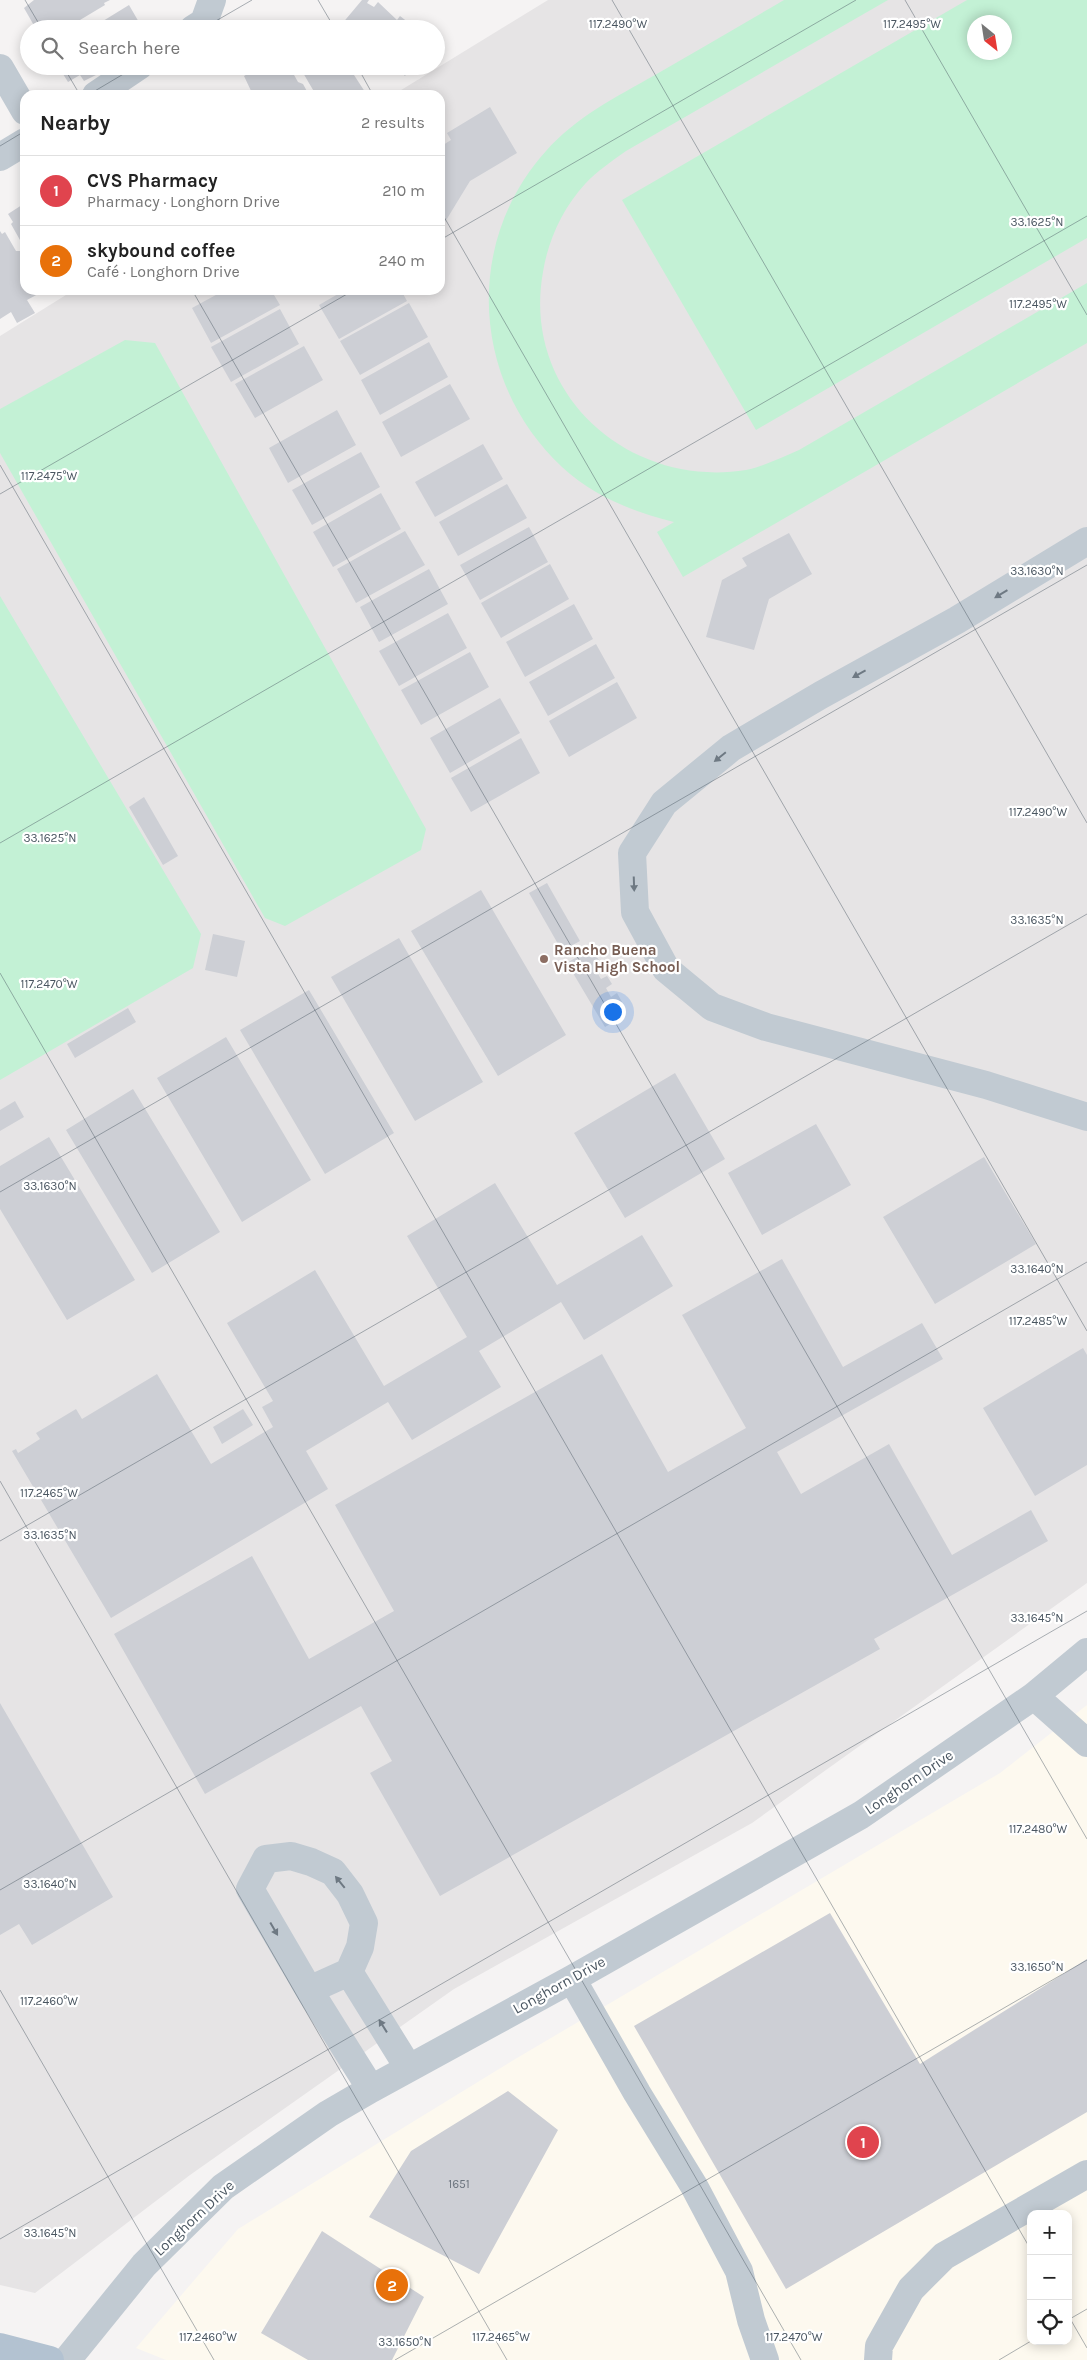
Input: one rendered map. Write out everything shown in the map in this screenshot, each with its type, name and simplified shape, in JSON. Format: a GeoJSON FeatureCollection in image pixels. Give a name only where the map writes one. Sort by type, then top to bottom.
{"type":"FeatureCollection","features":[{"type":"Feature","properties":{"kind":"main road"},"geometry":{"type":"LineString","coordinates":[[0,2347],[50,2360]]}},
{"type":"Feature","properties":{"kind":"street"},"geometry":{"type":"LineString","coordinates":[[205,20],[212,0]]}},
{"type":"Feature","properties":{"kind":"street"},"geometry":{"type":"LineString","coordinates":[[0,68],[20,102]]}},
{"type":"Feature","properties":{"kind":"street"},"geometry":{"type":"LineString","coordinates":[[103,90],[125,75]]}},
{"type":"Feature","properties":{"kind":"street"},"geometry":{"type":"LineString","coordinates":[[0,157],[20,145]]}},
{"type":"Feature","properties":{"kind":"street"},"geometry":{"type":"LineString","coordinates":[[1087,541],[957,620],[821,695],[731,748],[664,803],[632,853],[635,912],[666,969],[712,1007],[766,1027],[986,1085],[1087,1117]]}},
{"type":"Feature","properties":{"kind":"street","name":"Longhorn Drive"},"geometry":{"type":"LineString","coordinates":[[67,2360],[144,2265],[224,2187],[328,2114],[408,2068],[572,1979],[861,1815],[1034,1696],[1087,1652]]}},
{"type":"Feature","properties":{"kind":"street"},"geometry":{"type":"LineString","coordinates":[[1034,1696],[1087,1743]]}},
{"type":"Feature","properties":{"kind":"street"},"geometry":{"type":"LineString","coordinates":[[309,1990],[349,1972],[360,1947],[364,1923],[350,1894],[333,1872],[311,1862],[291,1856],[266,1859],[250,1889],[309,1990],[371,2089]]}},
{"type":"Feature","properties":{"kind":"street"},"geometry":{"type":"LineString","coordinates":[[349,1972],[408,2068]]}},
{"type":"Feature","properties":{"kind":"street"},"geometry":{"type":"LineString","coordinates":[[572,1979],[637,2093],[694,2186],[739,2271],[751,2320],[765,2360]]}},
{"type":"Feature","properties":{"kind":"street"},"geometry":{"type":"LineString","coordinates":[[878,2360],[880,2346],[911,2289],[944,2256],[1087,2174]]}},
{"type":"Feature","properties":{"kind":"shaded area","name":"Rancho Buena Vista High School"},"geometry":{"type":"Polygon","coordinates":[[[548,0],[1087,0],[1087,1583],[752,1823],[454,1989],[190,2175],[35,2293],[0,2285],[0,336],[66,295],[445,295],[445,90],[401,90],[426,75],[445,75],[445,63],[548,0]]]}},
{"type":"Feature","properties":{"kind":"shaded area"},"geometry":{"type":"Polygon","coordinates":[[[1087,1705],[1087,2360],[166,2360],[136,2348],[238,2229],[517,2058],[1000,1773],[1087,1705]]]}},
{"type":"Feature","properties":{"kind":"green space"},"geometry":{"type":"Polygon","coordinates":[[[784,0],[888,0],[626,151],[600,170],[577,193],[563,214],[553,236],[543,272],[541,316],[549,357],[566,393],[592,423],[624,448],[661,464],[702,472],[746,470],[767,464],[799,450],[1087,283],[1087,343],[683,577],[657,532],[674,522],[629,508],[600,495],[562,467],[532,433],[510,395],[496,354],[489,312],[491,269],[501,227],[519,188],[546,151],[558,139],[583,118],[611,100],[784,0]]]}},
{"type":"Feature","properties":{"kind":"green space"},"geometry":{"type":"Polygon","coordinates":[[[967,0],[1087,0],[1087,238],[756,430],[622,200],[967,0]]]}},
{"type":"Feature","properties":{"kind":"green space"},"geometry":{"type":"Polygon","coordinates":[[[125,340],[155,343],[426,829],[421,850],[285,926],[265,918],[0,453],[0,409],[125,340]]]}},
{"type":"Feature","properties":{"kind":"green space"},"geometry":{"type":"Polygon","coordinates":[[[0,596],[201,934],[193,968],[0,1080],[0,596]]]}},
{"type":"Feature","properties":{"kind":"building"},"geometry":{"type":"Polygon","coordinates":[[[34,0],[110,0],[80,20],[31,20],[24,8],[34,0]]]}},
{"type":"Feature","properties":{"kind":"building"},"geometry":{"type":"Polygon","coordinates":[[[362,0],[369,0],[367,3],[374,7],[378,2],[397,20],[345,20],[362,0]]]}},
{"type":"Feature","properties":{"kind":"building"},"geometry":{"type":"Polygon","coordinates":[[[129,5],[138,20],[105,20],[129,5]]]}},
{"type":"Feature","properties":{"kind":"building"},"geometry":{"type":"Polygon","coordinates":[[[400,16],[405,20],[397,20],[400,16]]]}},
{"type":"Feature","properties":{"kind":"building"},"geometry":{"type":"Polygon","coordinates":[[[64,75],[80,75],[68,82],[64,75]]]}},
{"type":"Feature","properties":{"kind":"building"},"geometry":{"type":"Polygon","coordinates":[[[80,75],[96,75],[84,81],[80,75]]]}},
{"type":"Feature","properties":{"kind":"building"},"geometry":{"type":"Polygon","coordinates":[[[294,75],[306,90],[251,90],[244,76],[294,75]]]}},
{"type":"Feature","properties":{"kind":"building"},"geometry":{"type":"Polygon","coordinates":[[[304,75],[354,75],[364,90],[313,90],[304,75]]]}},
{"type":"Feature","properties":{"kind":"building"},"geometry":{"type":"Polygon","coordinates":[[[490,107],[517,153],[470,181],[445,222],[445,144],[451,140],[447,133],[490,107]]]}},
{"type":"Feature","properties":{"kind":"building"},"geometry":{"type":"Polygon","coordinates":[[[20,206],[20,240],[11,224],[13,222],[8,214],[20,206]]]}},
{"type":"Feature","properties":{"kind":"building"},"geometry":{"type":"Polygon","coordinates":[[[0,231],[2,234],[5,232],[16,251],[20,251],[20,295],[36,295],[27,300],[35,313],[17,323],[11,312],[0,319],[0,231]]]}},
{"type":"Feature","properties":{"kind":"building"},"geometry":{"type":"Polygon","coordinates":[[[216,295],[274,295],[280,305],[211,343],[192,308],[216,295]]]}},
{"type":"Feature","properties":{"kind":"building"},"geometry":{"type":"Polygon","coordinates":[[[336,295],[404,295],[407,301],[339,339],[319,305],[336,295]]]}},
{"type":"Feature","properties":{"kind":"building"},"geometry":{"type":"Polygon","coordinates":[[[409,303],[428,337],[360,375],[340,341],[409,303]]]}},
{"type":"Feature","properties":{"kind":"building"},"geometry":{"type":"Polygon","coordinates":[[[280,309],[299,344],[231,382],[211,347],[280,309]]]}},
{"type":"Feature","properties":{"kind":"building"},"geometry":{"type":"Polygon","coordinates":[[[429,342],[448,377],[380,415],[361,380],[429,342]]]}},
{"type":"Feature","properties":{"kind":"building"},"geometry":{"type":"Polygon","coordinates":[[[304,346],[323,380],[255,418],[235,384],[304,346]]]}},
{"type":"Feature","properties":{"kind":"building"},"geometry":{"type":"Polygon","coordinates":[[[450,384],[470,419],[401,457],[382,422],[450,384]]]}},
{"type":"Feature","properties":{"kind":"building"},"geometry":{"type":"Polygon","coordinates":[[[337,410],[356,445],[288,483],[269,448],[337,410]]]}},
{"type":"Feature","properties":{"kind":"building"},"geometry":{"type":"Polygon","coordinates":[[[483,444],[503,479],[435,517],[415,482],[483,444]]]}},
{"type":"Feature","properties":{"kind":"building"},"geometry":{"type":"Polygon","coordinates":[[[361,452],[380,487],[312,525],[292,490],[361,452]]]}},
{"type":"Feature","properties":{"kind":"building"},"geometry":{"type":"Polygon","coordinates":[[[507,484],[527,518],[458,556],[439,522],[507,484]]]}},
{"type":"Feature","properties":{"kind":"building"},"geometry":{"type":"Polygon","coordinates":[[[381,493],[401,529],[333,567],[313,532],[381,493]]]}},
{"type":"Feature","properties":{"kind":"building"},"geometry":{"type":"Polygon","coordinates":[[[529,527],[548,562],[480,600],[460,565],[529,527]]]}},
{"type":"Feature","properties":{"kind":"building"},"geometry":{"type":"Polygon","coordinates":[[[405,531],[425,565],[356,603],[337,569],[405,531]]]}},
{"type":"Feature","properties":{"kind":"building"},"geometry":{"type":"Polygon","coordinates":[[[789,533],[812,574],[769,599],[754,650],[706,637],[722,580],[747,566],[742,558],[789,533]]]}},
{"type":"Feature","properties":{"kind":"building"},"geometry":{"type":"Polygon","coordinates":[[[550,564],[569,599],[501,638],[481,603],[550,564]]]}},
{"type":"Feature","properties":{"kind":"building"},"geometry":{"type":"Polygon","coordinates":[[[429,569],[448,604],[379,642],[360,607],[429,569]]]}},
{"type":"Feature","properties":{"kind":"building"},"geometry":{"type":"Polygon","coordinates":[[[574,604],[593,639],[525,677],[506,642],[574,604]]]}},
{"type":"Feature","properties":{"kind":"building"},"geometry":{"type":"Polygon","coordinates":[[[448,613],[467,648],[399,686],[379,651],[448,613]]]}},
{"type":"Feature","properties":{"kind":"building"},"geometry":{"type":"Polygon","coordinates":[[[596,644],[615,678],[548,716],[529,682],[596,644]]]}},
{"type":"Feature","properties":{"kind":"building"},"geometry":{"type":"Polygon","coordinates":[[[470,652],[489,687],[421,725],[401,690],[470,652]]]}},
{"type":"Feature","properties":{"kind":"building"},"geometry":{"type":"Polygon","coordinates":[[[617,682],[637,718],[569,757],[549,721],[617,682]]]}},
{"type":"Feature","properties":{"kind":"building"},"geometry":{"type":"Polygon","coordinates":[[[500,698],[520,733],[450,773],[430,738],[500,698]]]}},
{"type":"Feature","properties":{"kind":"building"},"geometry":{"type":"Polygon","coordinates":[[[521,738],[540,773],[471,812],[451,778],[521,738]]]}},
{"type":"Feature","properties":{"kind":"building"},"geometry":{"type":"Polygon","coordinates":[[[144,797],[178,856],[163,865],[129,807],[144,797]]]}},
{"type":"Feature","properties":{"kind":"building"},"geometry":{"type":"Polygon","coordinates":[[[547,883],[580,941],[562,951],[529,893],[547,883]]]}},
{"type":"Feature","properties":{"kind":"building"},"geometry":{"type":"Polygon","coordinates":[[[481,890],[566,1035],[498,1076],[411,931],[481,890]]]}},
{"type":"Feature","properties":{"kind":"building"},"geometry":{"type":"Polygon","coordinates":[[[213,934],[245,941],[237,977],[205,970],[213,934]]]}},
{"type":"Feature","properties":{"kind":"building"},"geometry":{"type":"Polygon","coordinates":[[[399,938],[483,1082],[415,1121],[331,977],[399,938]]]}},
{"type":"Feature","properties":{"kind":"building"},"geometry":{"type":"Polygon","coordinates":[[[585,952],[588,955],[594,952],[604,969],[598,974],[601,979],[607,976],[612,984],[606,988],[611,997],[617,993],[622,1002],[616,1006],[622,1017],[605,1027],[567,963],[585,952]]]}},
{"type":"Feature","properties":{"kind":"building"},"geometry":{"type":"Polygon","coordinates":[[[309,990],[394,1133],[325,1174],[240,1030],[309,990]]]}},
{"type":"Feature","properties":{"kind":"building"},"geometry":{"type":"Polygon","coordinates":[[[128,1008],[136,1022],[75,1058],[67,1044],[128,1008]]]}},
{"type":"Feature","properties":{"kind":"building"},"geometry":{"type":"Polygon","coordinates":[[[226,1037],[311,1180],[242,1222],[157,1078],[226,1037]]]}},
{"type":"Feature","properties":{"kind":"building"},"geometry":{"type":"Polygon","coordinates":[[[675,1073],[725,1159],[625,1218],[574,1133],[675,1073]]]}},
{"type":"Feature","properties":{"kind":"building"},"geometry":{"type":"Polygon","coordinates":[[[133,1089],[220,1232],[152,1273],[66,1130],[133,1089]]]}},
{"type":"Feature","properties":{"kind":"building"},"geometry":{"type":"Polygon","coordinates":[[[15,1101],[24,1117],[0,1131],[0,1110],[15,1101]]]}},
{"type":"Feature","properties":{"kind":"building"},"geometry":{"type":"Polygon","coordinates":[[[816,1124],[851,1185],[762,1235],[728,1173],[816,1124]]]}},
{"type":"Feature","properties":{"kind":"building"},"geometry":{"type":"Polygon","coordinates":[[[49,1137],[135,1280],[67,1320],[0,1209],[0,1166],[49,1137]]]}},
{"type":"Feature","properties":{"kind":"building"},"geometry":{"type":"Polygon","coordinates":[[[984,1157],[1036,1244],[935,1304],[883,1217],[984,1157]]]}},
{"type":"Feature","properties":{"kind":"building"},"geometry":{"type":"Polygon","coordinates":[[[495,1183],[557,1285],[642,1235],[673,1286],[584,1340],[561,1302],[479,1351],[501,1387],[412,1440],[388,1402],[306,1451],[328,1489],[111,1618],[12,1451],[16,1449],[18,1453],[40,1439],[36,1433],[76,1409],[82,1419],[157,1374],[211,1464],[273,1427],[262,1407],[273,1401],[227,1323],[315,1270],[384,1386],[467,1337],[407,1236],[495,1183]]]}},
{"type":"Feature","properties":{"kind":"building"},"geometry":{"type":"Polygon","coordinates":[[[782,1259],[843,1367],[922,1323],[943,1359],[777,1452],[801,1494],[889,1444],[952,1555],[1031,1510],[1048,1541],[874,1639],[880,1649],[440,1896],[370,1773],[392,1761],[361,1706],[205,1794],[114,1634],[252,1556],[309,1659],[394,1611],[335,1505],[602,1354],[668,1472],[746,1428],[682,1315],[782,1259]]]}},
{"type":"Feature","properties":{"kind":"building"},"geometry":{"type":"Polygon","coordinates":[[[1083,1348],[1087,1355],[1087,1465],[1035,1496],[983,1408],[1083,1348]]]}},
{"type":"Feature","properties":{"kind":"building"},"geometry":{"type":"Polygon","coordinates":[[[243,1409],[253,1425],[222,1444],[213,1427],[243,1409]]]}},
{"type":"Feature","properties":{"kind":"building"},"geometry":{"type":"Polygon","coordinates":[[[0,1703],[113,1897],[32,1945],[19,1924],[0,1935],[0,1703]]]}},
{"type":"Feature","properties":{"kind":"building"},"geometry":{"type":"Polygon","coordinates":[[[830,1913],[920,2064],[1087,1959],[1087,2112],[786,2289],[634,2026],[830,1913]]]}},
{"type":"Feature","properties":{"kind":"building"},"geometry":{"type":"Polygon","coordinates":[[[508,2091],[558,2130],[479,2274],[369,2217],[411,2151],[508,2091]]]}},
{"type":"Feature","properties":{"kind":"building"},"geometry":{"type":"Polygon","coordinates":[[[322,2231],[424,2297],[392,2360],[308,2360],[261,2333],[322,2231]]]}},
{"type":"Feature","properties":{"kind":"place","name":"Rancho Buena Vista High School"},"geometry":{"type":"Point","coordinates":[544,959]}},
{"type":"Feature","properties":{"kind":"place","name":"CVS Pharmacy"},"geometry":{"type":"Point","coordinates":[863,2142]}},
{"type":"Feature","properties":{"kind":"place","name":"skybound coffee"},"geometry":{"type":"Point","coordinates":[392,2285]}}]}
